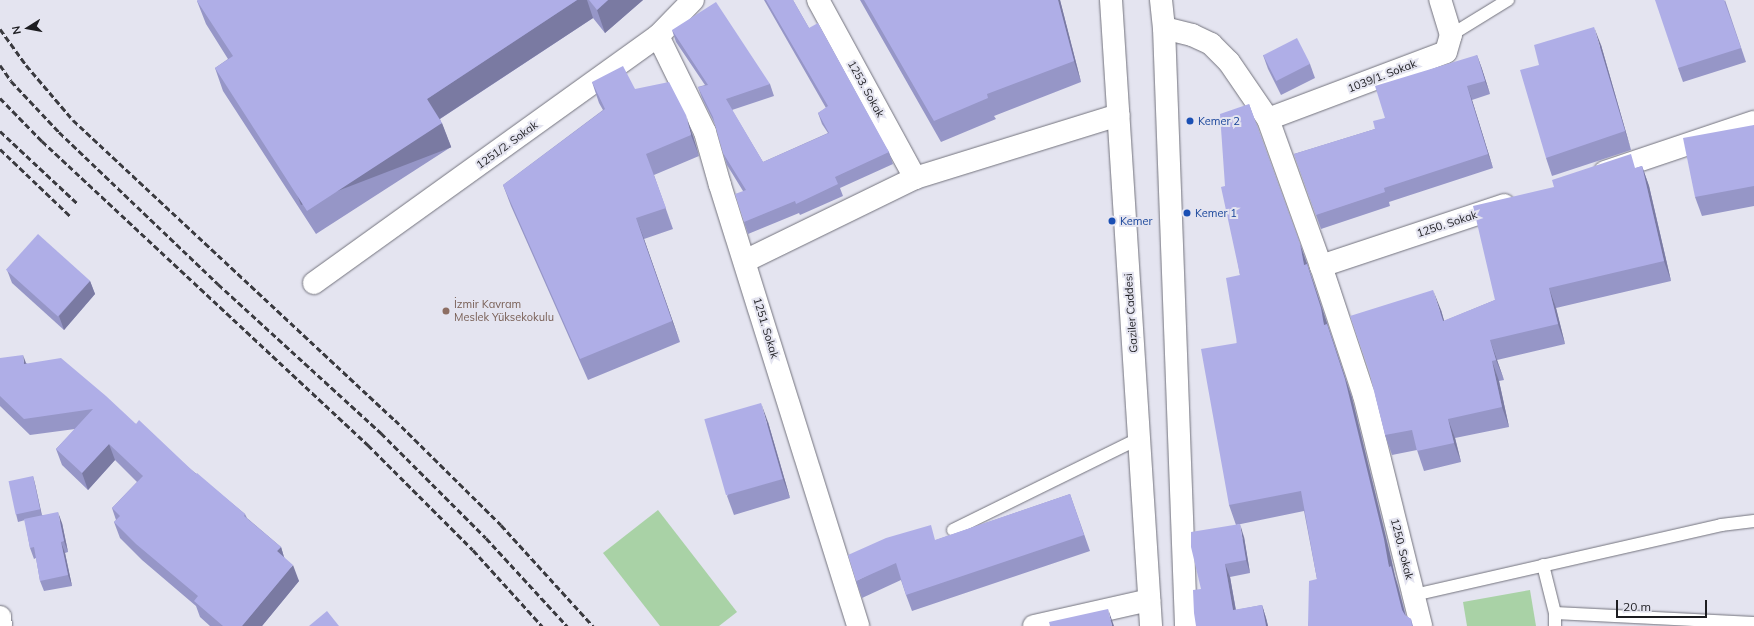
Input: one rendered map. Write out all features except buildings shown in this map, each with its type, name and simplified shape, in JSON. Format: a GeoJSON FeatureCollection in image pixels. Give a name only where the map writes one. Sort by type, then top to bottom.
{"type":"FeatureCollection","features":[{"type":"Feature","properties":{"kind":"main road","name":"1251/2. Sokak"},"geometry":{"type":"LineString","coordinates":[[314,283],[658,36],[693,0]]}},
{"type":"Feature","properties":{"kind":"main road","name":"1253. Sokak"},"geometry":{"type":"LineString","coordinates":[[818,0],[915,178]]}},
{"type":"Feature","properties":{"kind":"main road","name":"Gaziler Caddesi"},"geometry":{"type":"LineString","coordinates":[[1111,0],[1151,626]]}},
{"type":"Feature","properties":{"kind":"main road"},"geometry":{"type":"LineString","coordinates":[[1161,0],[1164,28],[1186,626]]}},
{"type":"Feature","properties":{"kind":"main road"},"geometry":{"type":"LineString","coordinates":[[1440,0],[1451,35]]}},
{"type":"Feature","properties":{"kind":"main road","name":"1250. Sokak"},"geometry":{"type":"LineString","coordinates":[[1164,28],[1192,35],[1211,44],[1229,62],[1268,119],[1321,266],[1364,396],[1421,626]]}},
{"type":"Feature","properties":{"kind":"main road","name":"1039/1. Sokak"},"geometry":{"type":"LineString","coordinates":[[1268,119],[1446,52],[1451,35]]}},
{"type":"Feature","properties":{"kind":"main road","name":"1251. Sokak"},"geometry":{"type":"LineString","coordinates":[[658,36],[705,132],[858,626]]}},
{"type":"Feature","properties":{"kind":"main road"},"geometry":{"type":"LineString","coordinates":[[745,261],[915,178],[1118,115]]}},
{"type":"Feature","properties":{"kind":"main road"},"geometry":{"type":"LineString","coordinates":[[1587,178],[1754,122]]}},
{"type":"Feature","properties":{"kind":"main road","name":"1250. Sokak"},"geometry":{"type":"LineString","coordinates":[[1321,266],[1526,198]]}},
{"type":"Feature","properties":{"kind":"main road"},"geometry":{"type":"LineString","coordinates":[[1034,626],[1149,600]]}},
{"type":"Feature","properties":{"kind":"main road"},"geometry":{"type":"LineString","coordinates":[[0,617],[1,626]]}},
{"type":"Feature","properties":{"kind":"lane"},"geometry":{"type":"LineString","coordinates":[[1451,35],[1508,0]]}},
{"type":"Feature","properties":{"kind":"lane"},"geometry":{"type":"LineString","coordinates":[[953,530],[1138,439]]}},
{"type":"Feature","properties":{"kind":"lane"},"geometry":{"type":"LineString","coordinates":[[1414,595],[1721,525],[1754,521]]}},
{"type":"Feature","properties":{"kind":"lane"},"geometry":{"type":"LineString","coordinates":[[1543,565],[1555,613],[1555,626]]}},
{"type":"Feature","properties":{"kind":"lane"},"geometry":{"type":"LineString","coordinates":[[1555,613],[1754,623]]}},
{"type":"Feature","properties":{"kind":"green space"},"geometry":{"type":"Polygon","coordinates":[[[658,510],[737,612],[719,626],[660,626],[603,553],[658,510]]]}},
{"type":"Feature","properties":{"kind":"green space"},"geometry":{"type":"Polygon","coordinates":[[[1530,590],[1536,626],[1467,626],[1463,602],[1530,590]]]}},
{"type":"Feature","properties":{"kind":"railway"},"geometry":{"type":"LineString","coordinates":[[0,29],[26,65],[73,120],[395,420],[501,525],[593,626]]}},
{"type":"Feature","properties":{"kind":"railway"},"geometry":{"type":"LineString","coordinates":[[0,65],[11,81],[59,132],[218,284],[381,433],[486,538],[567,626]]}},
{"type":"Feature","properties":{"kind":"railway"},"geometry":{"type":"LineString","coordinates":[[0,98],[42,141],[368,445],[473,550],[542,626]]}},
{"type":"Feature","properties":{"kind":"railway"},"geometry":{"type":"LineString","coordinates":[[0,131],[78,204]]}},
{"type":"Feature","properties":{"kind":"railway"},"geometry":{"type":"LineString","coordinates":[[0,149],[70,216]]}},
{"type":"Feature","properties":{"kind":"place","name":"Kemer 2"},"geometry":{"type":"Point","coordinates":[1190,121]}},
{"type":"Feature","properties":{"kind":"place","name":"Kemer 1"},"geometry":{"type":"Point","coordinates":[1187,213]}},
{"type":"Feature","properties":{"kind":"place","name":"Kemer"},"geometry":{"type":"Point","coordinates":[1112,221]}},
{"type":"Feature","properties":{"kind":"place","name":"İzmir Kavram Meslek Yüksekokulu"},"geometry":{"type":"Point","coordinates":[446,311]}}]}
